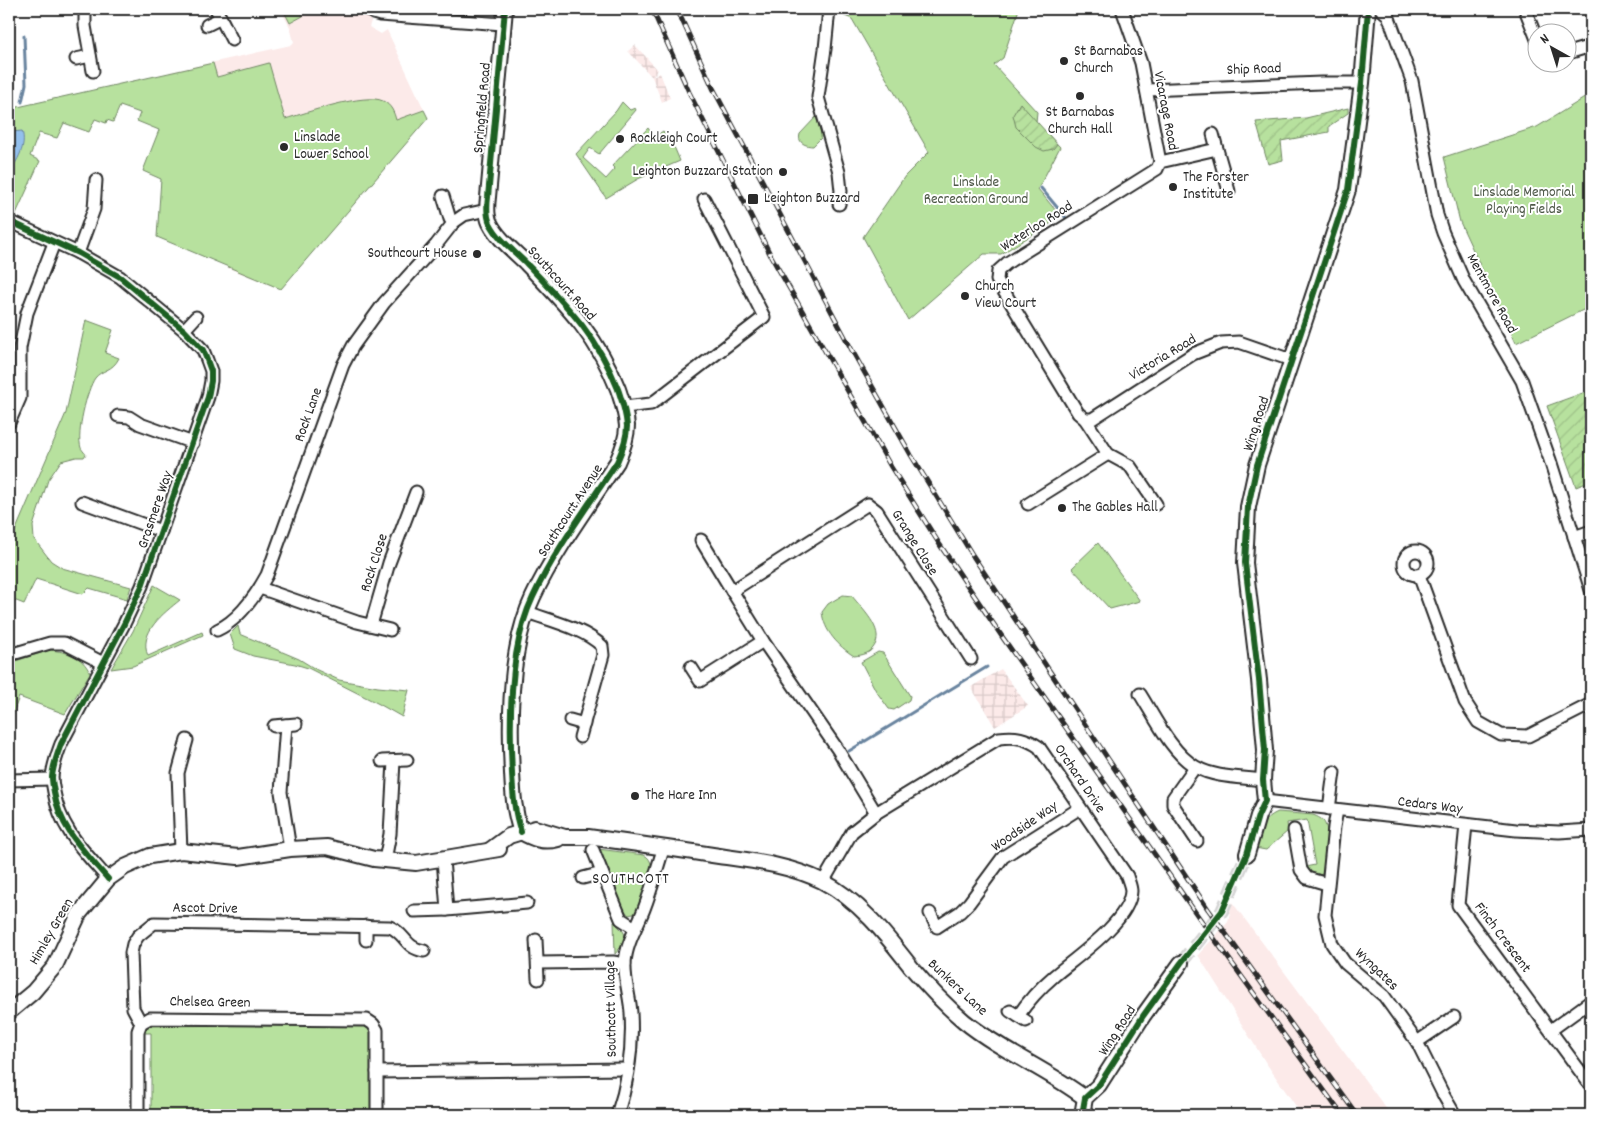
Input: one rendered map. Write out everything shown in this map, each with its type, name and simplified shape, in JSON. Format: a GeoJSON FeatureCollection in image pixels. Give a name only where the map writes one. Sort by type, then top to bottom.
{"type":"FeatureCollection","features":[{"type":"Feature","properties":{"kind":"street"},"geometry":{"type":"LineString","coordinates":[[85,9],[85,26],[93,71]]}},
{"type":"Feature","properties":{"kind":"street"},"geometry":{"type":"LineString","coordinates":[[368,9],[380,15],[503,24]]}},
{"type":"Feature","properties":{"kind":"street","name":"Springfield Road"},"geometry":{"type":"LineString","coordinates":[[487,210],[505,9]]}},
{"type":"Feature","properties":{"kind":"street","name":"Vicarage Road"},"geometry":{"type":"LineString","coordinates":[[1122,9],[1141,64],[1160,162]]}},
{"type":"Feature","properties":{"kind":"street","name":"Wing Road"},"geometry":{"type":"LineString","coordinates":[[1247,854],[1258,816],[1265,801],[1261,706],[1245,563],[1248,507],[1257,465],[1348,190],[1362,83],[1368,9]]}},
{"type":"Feature","properties":{"kind":"street","name":"Mentmore Road"},"geometry":{"type":"LineString","coordinates":[[1381,9],[1388,15],[1412,81],[1437,214],[1443,233],[1464,281],[1522,381],[1550,460],[1591,590]]}},
{"type":"Feature","properties":{"kind":"street"},"geometry":{"type":"LineString","coordinates":[[1525,9],[1530,22]]}},
{"type":"Feature","properties":{"kind":"street"},"geometry":{"type":"LineString","coordinates":[[208,25],[218,13],[232,40]]}},
{"type":"Feature","properties":{"kind":"street"},"geometry":{"type":"LineString","coordinates":[[829,14],[818,97],[839,172],[841,190],[839,204]]}},
{"type":"Feature","properties":{"kind":"street"},"geometry":{"type":"LineString","coordinates":[[1578,50],[1591,46]]}},
{"type":"Feature","properties":{"kind":"street"},"geometry":{"type":"LineString","coordinates":[[76,59],[90,56]]}},
{"type":"Feature","properties":{"kind":"street","name":"Ship Road"},"geometry":{"type":"LineString","coordinates":[[1147,90],[1362,83]]}},
{"type":"Feature","properties":{"kind":"street"},"geometry":{"type":"LineString","coordinates":[[1213,134],[1229,190]]}},
{"type":"Feature","properties":{"kind":"street"},"geometry":{"type":"LineString","coordinates":[[1160,162],[1217,149]]}},
{"type":"Feature","properties":{"kind":"street","name":"Waterloo Road"},"geometry":{"type":"LineString","coordinates":[[1085,419],[1078,413],[997,280],[998,271],[1007,263],[1157,169],[1160,162]]}},
{"type":"Feature","properties":{"kind":"street"},"geometry":{"type":"LineString","coordinates":[[78,253],[94,209],[96,180]]}},
{"type":"Feature","properties":{"kind":"street"},"geometry":{"type":"LineString","coordinates":[[443,196],[450,219],[454,222]]}},
{"type":"Feature","properties":{"kind":"street"},"geometry":{"type":"LineString","coordinates":[[624,407],[651,404],[764,317],[704,199]]}},
{"type":"Feature","properties":{"kind":"street","name":"Rock Lane"},"geometry":{"type":"LineString","coordinates":[[218,630],[229,624],[260,588],[276,551],[343,365],[361,334],[378,311],[454,222],[464,215],[487,210]]}},
{"type":"Feature","properties":{"kind":"street","name":"Southcourt Road"},"geometry":{"type":"LineString","coordinates":[[487,210],[490,223],[502,238],[571,310],[588,331],[603,354],[624,407]]}},
{"type":"Feature","properties":{"kind":"street","name":"Grasmere Way"},"geometry":{"type":"LineString","coordinates":[[9,221],[78,253],[130,285],[184,330],[203,350],[211,371],[208,397],[140,592],[61,744],[55,762],[52,779],[56,804],[63,824],[74,840],[108,879]]}},
{"type":"Feature","properties":{"kind":"street"},"geometry":{"type":"LineString","coordinates":[[9,423],[19,401],[20,348],[27,313],[54,242]]}},
{"type":"Feature","properties":{"kind":"street"},"geometry":{"type":"LineString","coordinates":[[184,330],[196,317]]}},
{"type":"Feature","properties":{"kind":"street","name":"Victoria Road"},"geometry":{"type":"LineString","coordinates":[[1085,419],[1092,419],[1193,354],[1222,343],[1239,342],[1291,360]]}},
{"type":"Feature","properties":{"kind":"street","name":"Southcourt Avenue"},"geometry":{"type":"LineString","coordinates":[[521,832],[514,803],[510,726],[514,664],[527,612],[549,566],[617,462],[624,444],[627,427],[624,407]]}},
{"type":"Feature","properties":{"kind":"street"},"geometry":{"type":"LineString","coordinates":[[118,416],[129,417],[140,424],[193,443]]}},
{"type":"Feature","properties":{"kind":"street"},"geometry":{"type":"LineString","coordinates":[[1085,419],[1108,454],[1130,466],[1156,504]]}},
{"type":"Feature","properties":{"kind":"street"},"geometry":{"type":"LineString","coordinates":[[1028,504],[1108,454]]}},
{"type":"Feature","properties":{"kind":"street","name":"Rock Close"},"geometry":{"type":"LineString","coordinates":[[371,625],[389,563],[416,492]]}},
{"type":"Feature","properties":{"kind":"street","name":"Grange Close"},"geometry":{"type":"LineString","coordinates":[[732,591],[868,504],[877,511],[971,659]]}},
{"type":"Feature","properties":{"kind":"street","name":"Grasmere Way"},"geometry":{"type":"LineString","coordinates":[[87,509],[161,531]]}},
{"type":"Feature","properties":{"kind":"street"},"geometry":{"type":"LineString","coordinates":[[408,511],[420,516]]}},
{"type":"Feature","properties":{"kind":"street"},"geometry":{"type":"LineString","coordinates":[[1574,537],[1591,532]]}},
{"type":"Feature","properties":{"kind":"street"},"geometry":{"type":"LineString","coordinates":[[701,540],[763,642],[838,750],[876,813]]}},
{"type":"Feature","properties":{"kind":"street"},"geometry":{"type":"LineString","coordinates":[[1419,575],[1464,702],[1478,722],[1501,735],[1528,736],[1591,704]]}},
{"type":"Feature","properties":{"kind":"street"},"geometry":{"type":"LineString","coordinates":[[260,588],[357,622],[390,630]]}},
{"type":"Feature","properties":{"kind":"street"},"geometry":{"type":"LineString","coordinates":[[527,612],[574,629],[598,641],[602,646],[602,655],[580,736]]}},
{"type":"Feature","properties":{"kind":"street"},"geometry":{"type":"LineString","coordinates":[[691,668],[700,681],[763,642]]}},
{"type":"Feature","properties":{"kind":"street"},"geometry":{"type":"LineString","coordinates":[[9,655],[50,643],[64,643],[103,662]]}},
{"type":"Feature","properties":{"kind":"street"},"geometry":{"type":"LineString","coordinates":[[1140,694],[1169,740],[1183,757],[1195,767],[1214,773],[1263,780]]}},
{"type":"Feature","properties":{"kind":"street"},"geometry":{"type":"LineString","coordinates":[[570,720],[584,724]]}},
{"type":"Feature","properties":{"kind":"street"},"geometry":{"type":"LineString","coordinates":[[274,726],[291,725],[281,792],[290,849]]}},
{"type":"Feature","properties":{"kind":"street","name":"Orchard Drive"},"geometry":{"type":"LineString","coordinates":[[823,882],[852,832],[876,813],[999,738],[1011,736],[1029,740],[1039,747],[1127,876],[1131,891],[1124,910],[1098,941],[1054,976],[1033,996],[1018,1016]]}},
{"type":"Feature","properties":{"kind":"street"},"geometry":{"type":"LineString","coordinates":[[181,851],[178,779],[183,745]]}},
{"type":"Feature","properties":{"kind":"street"},"geometry":{"type":"LineString","coordinates":[[382,761],[407,760]]}},
{"type":"Feature","properties":{"kind":"street"},"geometry":{"type":"LineString","coordinates":[[384,860],[390,834],[394,761]]}},
{"type":"Feature","properties":{"kind":"street"},"geometry":{"type":"LineString","coordinates":[[1195,767],[1173,798],[1173,805],[1197,841]]}},
{"type":"Feature","properties":{"kind":"street","name":"Wyngates"},"geometry":{"type":"LineString","coordinates":[[1334,772],[1325,915],[1332,944],[1345,963],[1384,996],[1417,1042],[1455,1115]]}},
{"type":"Feature","properties":{"kind":"street"},"geometry":{"type":"LineString","coordinates":[[9,780],[52,779]]}},
{"type":"Feature","properties":{"kind":"street","name":"Cedars Way"},"geometry":{"type":"LineString","coordinates":[[1265,801],[1525,831],[1559,832],[1591,830]]}},
{"type":"Feature","properties":{"kind":"street","name":"Woodside Way"},"geometry":{"type":"LineString","coordinates":[[930,913],[937,926],[960,912],[969,903],[1003,857],[1080,808]]}},
{"type":"Feature","properties":{"kind":"street","name":"Finch Crescent"},"geometry":{"type":"LineString","coordinates":[[1466,825],[1458,905],[1591,1086]]}},
{"type":"Feature","properties":{"kind":"street"},"geometry":{"type":"LineString","coordinates":[[1294,830],[1301,870],[1307,878],[1327,884]]}},
{"type":"Feature","properties":{"kind":"street"},"geometry":{"type":"LineString","coordinates":[[521,832],[532,839],[549,842],[565,837],[588,837],[764,863],[791,869],[823,882]]}},
{"type":"Feature","properties":{"kind":"street","name":"Himley Green"},"geometry":{"type":"LineString","coordinates":[[9,1012],[34,992],[54,966],[79,914],[108,879],[125,867],[150,856],[181,851],[238,857],[290,849],[327,847],[374,859],[416,862],[444,859],[490,850],[509,836],[521,832]]}},
{"type":"Feature","properties":{"kind":"street","name":"Southcott Village"},"geometry":{"type":"LineString","coordinates":[[616,1115],[628,1069],[631,1012],[625,964],[635,928],[646,905],[664,847]]}},
{"type":"Feature","properties":{"kind":"street"},"geometry":{"type":"LineString","coordinates":[[593,850],[621,919],[635,928]]}},
{"type":"Feature","properties":{"kind":"street"},"geometry":{"type":"LineString","coordinates":[[444,859],[447,910]]}},
{"type":"Feature","properties":{"kind":"street"},"geometry":{"type":"LineString","coordinates":[[583,878],[602,873]]}},
{"type":"Feature","properties":{"kind":"street","name":"Bunkers Lane"},"geometry":{"type":"LineString","coordinates":[[823,882],[851,901],[871,919],[932,990],[965,1022],[1001,1046],[1066,1083],[1086,1098]]}},
{"type":"Feature","properties":{"kind":"street"},"geometry":{"type":"LineString","coordinates":[[414,911],[527,903]]}},
{"type":"Feature","properties":{"kind":"street","name":"Ascot Drive"},"geometry":{"type":"LineString","coordinates":[[140,1023],[133,1008],[131,953],[133,944],[138,936],[154,924],[390,927],[399,931],[415,950],[424,951]]}},
{"type":"Feature","properties":{"kind":"street"},"geometry":{"type":"LineString","coordinates":[[366,926],[366,940]]}},
{"type":"Feature","properties":{"kind":"street"},"geometry":{"type":"LineString","coordinates":[[536,940],[538,979]]}},
{"type":"Feature","properties":{"kind":"street"},"geometry":{"type":"LineString","coordinates":[[538,963],[613,962],[625,964]]}},
{"type":"Feature","properties":{"kind":"street","name":"Wing Road"},"geometry":{"type":"LineString","coordinates":[[1082,1115],[1086,1098],[1099,1085],[1143,1016],[1181,962]]}},
{"type":"Feature","properties":{"kind":"street"},"geometry":{"type":"LineString","coordinates":[[1551,1030],[1591,1001]]}},
{"type":"Feature","properties":{"kind":"street"},"geometry":{"type":"LineString","coordinates":[[1417,1042],[1454,1017]]}},
{"type":"Feature","properties":{"kind":"street","name":"Chelsea Green"},"geometry":{"type":"LineString","coordinates":[[140,1023],[150,1018],[377,1019],[377,1115]]}},
{"type":"Feature","properties":{"kind":"street"},"geometry":{"type":"LineString","coordinates":[[138,1115],[138,1031],[140,1023]]}},
{"type":"Feature","properties":{"kind":"street"},"geometry":{"type":"LineString","coordinates":[[377,1072],[628,1069]]}},
{"type":"Feature","properties":{"kind":"shaded area","name":"Linslade Lower School"},"geometry":{"type":"Polygon","coordinates":[[[280,9],[361,9],[371,21],[369,27],[381,34],[387,30],[428,118],[281,289],[228,268],[170,72],[291,45],[294,42],[290,27],[280,9]]]}},
{"type":"Feature","properties":{"kind":"shaded area"},"geometry":{"type":"Polygon","coordinates":[[[635,45],[658,70],[652,76],[660,73],[670,98],[662,102],[652,77],[628,51],[635,45]]]}},
{"type":"Feature","properties":{"kind":"shaded area"},"geometry":{"type":"Polygon","coordinates":[[[1001,669],[1028,706],[995,727],[971,687],[1001,669]]]}},
{"type":"Feature","properties":{"kind":"shaded area"},"geometry":{"type":"Polygon","coordinates":[[[1232,902],[1391,1115],[1302,1115],[1266,1063],[1198,955],[1228,922],[1232,902]]]}},
{"type":"Feature","properties":{"kind":"green space"},"geometry":{"type":"Polygon","coordinates":[[[283,9],[299,9],[303,16],[290,23],[283,9]]]}},
{"type":"Feature","properties":{"kind":"green space","name":"Linslade Recreation Ground"},"geometry":{"type":"Polygon","coordinates":[[[840,9],[1019,9],[1003,58],[994,65],[1037,112],[1036,122],[1060,147],[1038,189],[1061,217],[1001,254],[984,254],[908,320],[863,237],[905,176],[929,152],[852,19],[840,14],[840,9]]]}},
{"type":"Feature","properties":{"kind":"green space","name":"Linslade Lower School"},"geometry":{"type":"Polygon","coordinates":[[[213,63],[217,77],[269,63],[285,119],[335,104],[363,99],[383,101],[393,112],[396,120],[424,110],[428,118],[281,289],[157,237],[161,179],[143,171],[159,130],[137,121],[140,113],[120,106],[113,122],[107,120],[106,123],[95,119],[89,132],[64,123],[57,138],[39,133],[30,156],[40,161],[15,216],[9,213],[9,109],[213,63]]]}},
{"type":"Feature","properties":{"kind":"green space","name":"Linslade Memorial Playing Fields"},"geometry":{"type":"Polygon","coordinates":[[[1591,94],[1591,316],[1590,313],[1583,310],[1516,343],[1460,222],[1444,157],[1537,127],[1591,94]]]}},
{"type":"Feature","properties":{"kind":"green space"},"geometry":{"type":"Polygon","coordinates":[[[622,102],[630,110],[635,108],[636,110],[599,154],[590,148],[583,158],[606,179],[615,169],[612,166],[648,128],[654,137],[663,131],[675,149],[680,161],[638,179],[606,198],[576,154],[622,102]]]}},
{"type":"Feature","properties":{"kind":"green space"},"geometry":{"type":"Polygon","coordinates":[[[1020,103],[1057,144],[1053,149],[1044,151],[1036,147],[1016,127],[1013,115],[1020,103]]]}},
{"type":"Feature","properties":{"kind":"green space"},"geometry":{"type":"Polygon","coordinates":[[[1348,108],[1348,113],[1329,126],[1329,132],[1281,141],[1283,160],[1268,164],[1256,122],[1306,118],[1348,108]]]}},
{"type":"Feature","properties":{"kind":"green space"},"geometry":{"type":"Polygon","coordinates":[[[816,117],[821,138],[813,146],[805,145],[800,140],[800,134],[816,117]]]}},
{"type":"Feature","properties":{"kind":"green space"},"geometry":{"type":"Polygon","coordinates":[[[86,320],[113,330],[105,353],[119,358],[113,366],[98,375],[92,384],[83,412],[80,433],[81,448],[86,454],[84,457],[61,461],[48,480],[33,526],[34,539],[51,561],[62,568],[131,587],[127,599],[89,588],[83,594],[36,579],[24,604],[9,598],[9,541],[11,541],[66,413],[86,320]]]}},
{"type":"Feature","properties":{"kind":"green space"},"geometry":{"type":"Polygon","coordinates":[[[1591,390],[1591,478],[1586,483],[1576,487],[1547,406],[1591,390]]]}},
{"type":"Feature","properties":{"kind":"green space"},"geometry":{"type":"Polygon","coordinates":[[[1098,543],[1140,601],[1110,609],[1072,568],[1098,543]]]}},
{"type":"Feature","properties":{"kind":"green space"},"geometry":{"type":"Polygon","coordinates":[[[154,585],[180,600],[160,617],[150,631],[146,647],[148,656],[202,632],[203,635],[133,666],[111,669],[133,631],[154,585]]]}},
{"type":"Feature","properties":{"kind":"green space"},"geometry":{"type":"Polygon","coordinates":[[[843,595],[852,596],[871,619],[877,632],[875,645],[866,654],[854,656],[848,652],[837,643],[823,619],[822,612],[828,604],[843,595]]]}},
{"type":"Feature","properties":{"kind":"green space"},"geometry":{"type":"Polygon","coordinates":[[[238,626],[240,634],[299,659],[339,680],[409,690],[402,717],[308,668],[253,656],[235,649],[230,634],[238,626]]]}},
{"type":"Feature","properties":{"kind":"green space"},"geometry":{"type":"Polygon","coordinates":[[[50,650],[78,658],[90,673],[65,714],[19,697],[9,724],[9,663],[50,650]]]}},
{"type":"Feature","properties":{"kind":"green space"},"geometry":{"type":"Polygon","coordinates":[[[878,652],[883,653],[910,696],[909,700],[894,710],[889,709],[876,691],[861,662],[878,652]]]}},
{"type":"Feature","properties":{"kind":"green space"},"geometry":{"type":"Polygon","coordinates":[[[1278,812],[1313,815],[1324,822],[1328,839],[1328,863],[1322,874],[1319,876],[1308,875],[1305,867],[1315,865],[1307,820],[1287,823],[1288,831],[1266,850],[1255,848],[1265,822],[1278,812]]]}},
{"type":"Feature","properties":{"kind":"green space"},"geometry":{"type":"Polygon","coordinates":[[[598,849],[644,855],[649,859],[651,873],[649,882],[637,913],[629,915],[626,911],[598,849]]]}},
{"type":"Feature","properties":{"kind":"green space"},"geometry":{"type":"Polygon","coordinates":[[[614,922],[626,937],[624,943],[615,954],[614,922]]]}},
{"type":"Feature","properties":{"kind":"green space"},"geometry":{"type":"Polygon","coordinates":[[[367,1025],[371,1032],[372,1115],[151,1115],[151,1033],[144,1033],[148,1026],[367,1025]]]}},
{"type":"Feature","properties":{"kind":"water"},"geometry":{"type":"Polygon","coordinates":[[[22,131],[22,148],[9,173],[9,139],[11,132],[22,131]]]}},
{"type":"Feature","properties":{"kind":"waterway"},"geometry":{"type":"LineString","coordinates":[[22,102],[26,84],[24,36]]}},
{"type":"Feature","properties":{"kind":"waterway"},"geometry":{"type":"LineString","coordinates":[[1041,188],[1066,218]]}},
{"type":"Feature","properties":{"kind":"waterway"},"geometry":{"type":"LineString","coordinates":[[849,751],[987,667]]}},
{"type":"Feature","properties":{"kind":"tunnel"},"geometry":{"type":"LineString","coordinates":[[1181,963],[1222,911],[1247,854]]}},
{"type":"Feature","properties":{"kind":"railway"},"geometry":{"type":"LineString","coordinates":[[652,9],[689,92],[771,256],[891,467],[940,545],[1003,638],[1200,919],[1342,1115]]}},
{"type":"Feature","properties":{"kind":"railway"},"geometry":{"type":"LineString","coordinates":[[677,9],[713,88],[854,354],[911,455],[973,556],[1208,909],[1357,1115]]}},
{"type":"Feature","properties":{"kind":"cycle path"},"geometry":{"type":"LineString","coordinates":[[505,9],[487,203],[489,220],[493,229],[502,240],[554,292],[590,336],[610,370],[618,389],[625,411],[627,426],[625,440],[617,462],[551,562],[533,597],[519,638],[512,684],[511,752],[513,796],[521,832]]}},
{"type":"Feature","properties":{"kind":"cycle path"},"geometry":{"type":"LineString","coordinates":[[1082,1115],[1085,1098],[1099,1085],[1143,1016],[1222,911],[1247,854],[1258,816],[1265,801],[1263,780],[1265,750],[1245,563],[1248,507],[1257,465],[1348,190],[1362,83],[1368,9]]}},
{"type":"Feature","properties":{"kind":"cycle path"},"geometry":{"type":"LineString","coordinates":[[9,221],[78,253],[120,277],[184,330],[203,350],[211,371],[208,397],[142,586],[61,744],[53,768],[52,777],[57,805],[67,828],[108,879]]}},
{"type":"Feature","properties":{"kind":"place","name":"St Barnabas Church"},"geometry":{"type":"Point","coordinates":[1064,61]}},
{"type":"Feature","properties":{"kind":"place","name":"St Barnabas Church Hall"},"geometry":{"type":"Point","coordinates":[1080,96]}},
{"type":"Feature","properties":{"kind":"place","name":"Rockleigh Court"},"geometry":{"type":"Point","coordinates":[620,139]}},
{"type":"Feature","properties":{"kind":"place","name":"Linslade Lower School"},"geometry":{"type":"Point","coordinates":[284,147]}},
{"type":"Feature","properties":{"kind":"place","name":"Leighton Buzzard Station"},"geometry":{"type":"Point","coordinates":[783,172]}},
{"type":"Feature","properties":{"kind":"place","name":"The Forster Institute"},"geometry":{"type":"Point","coordinates":[1173,187]}},
{"type":"Feature","properties":{"kind":"place","name":"Leighton Buzzard"},"geometry":{"type":"Point","coordinates":[753,199]}},
{"type":"Feature","properties":{"kind":"place","name":"Southcourt House"},"geometry":{"type":"Point","coordinates":[477,254]}},
{"type":"Feature","properties":{"kind":"place","name":"Church View Court"},"geometry":{"type":"Point","coordinates":[965,296]}},
{"type":"Feature","properties":{"kind":"place","name":"The Gables Hall"},"geometry":{"type":"Point","coordinates":[1062,508]}},
{"type":"Feature","properties":{"kind":"place","name":"The Hare Inn"},"geometry":{"type":"Point","coordinates":[635,796]}},
{"type":"Feature","properties":{"kind":"district","name":"SOUTHCOTT"},"geometry":{"type":"Point","coordinates":[631,879]}}]}
